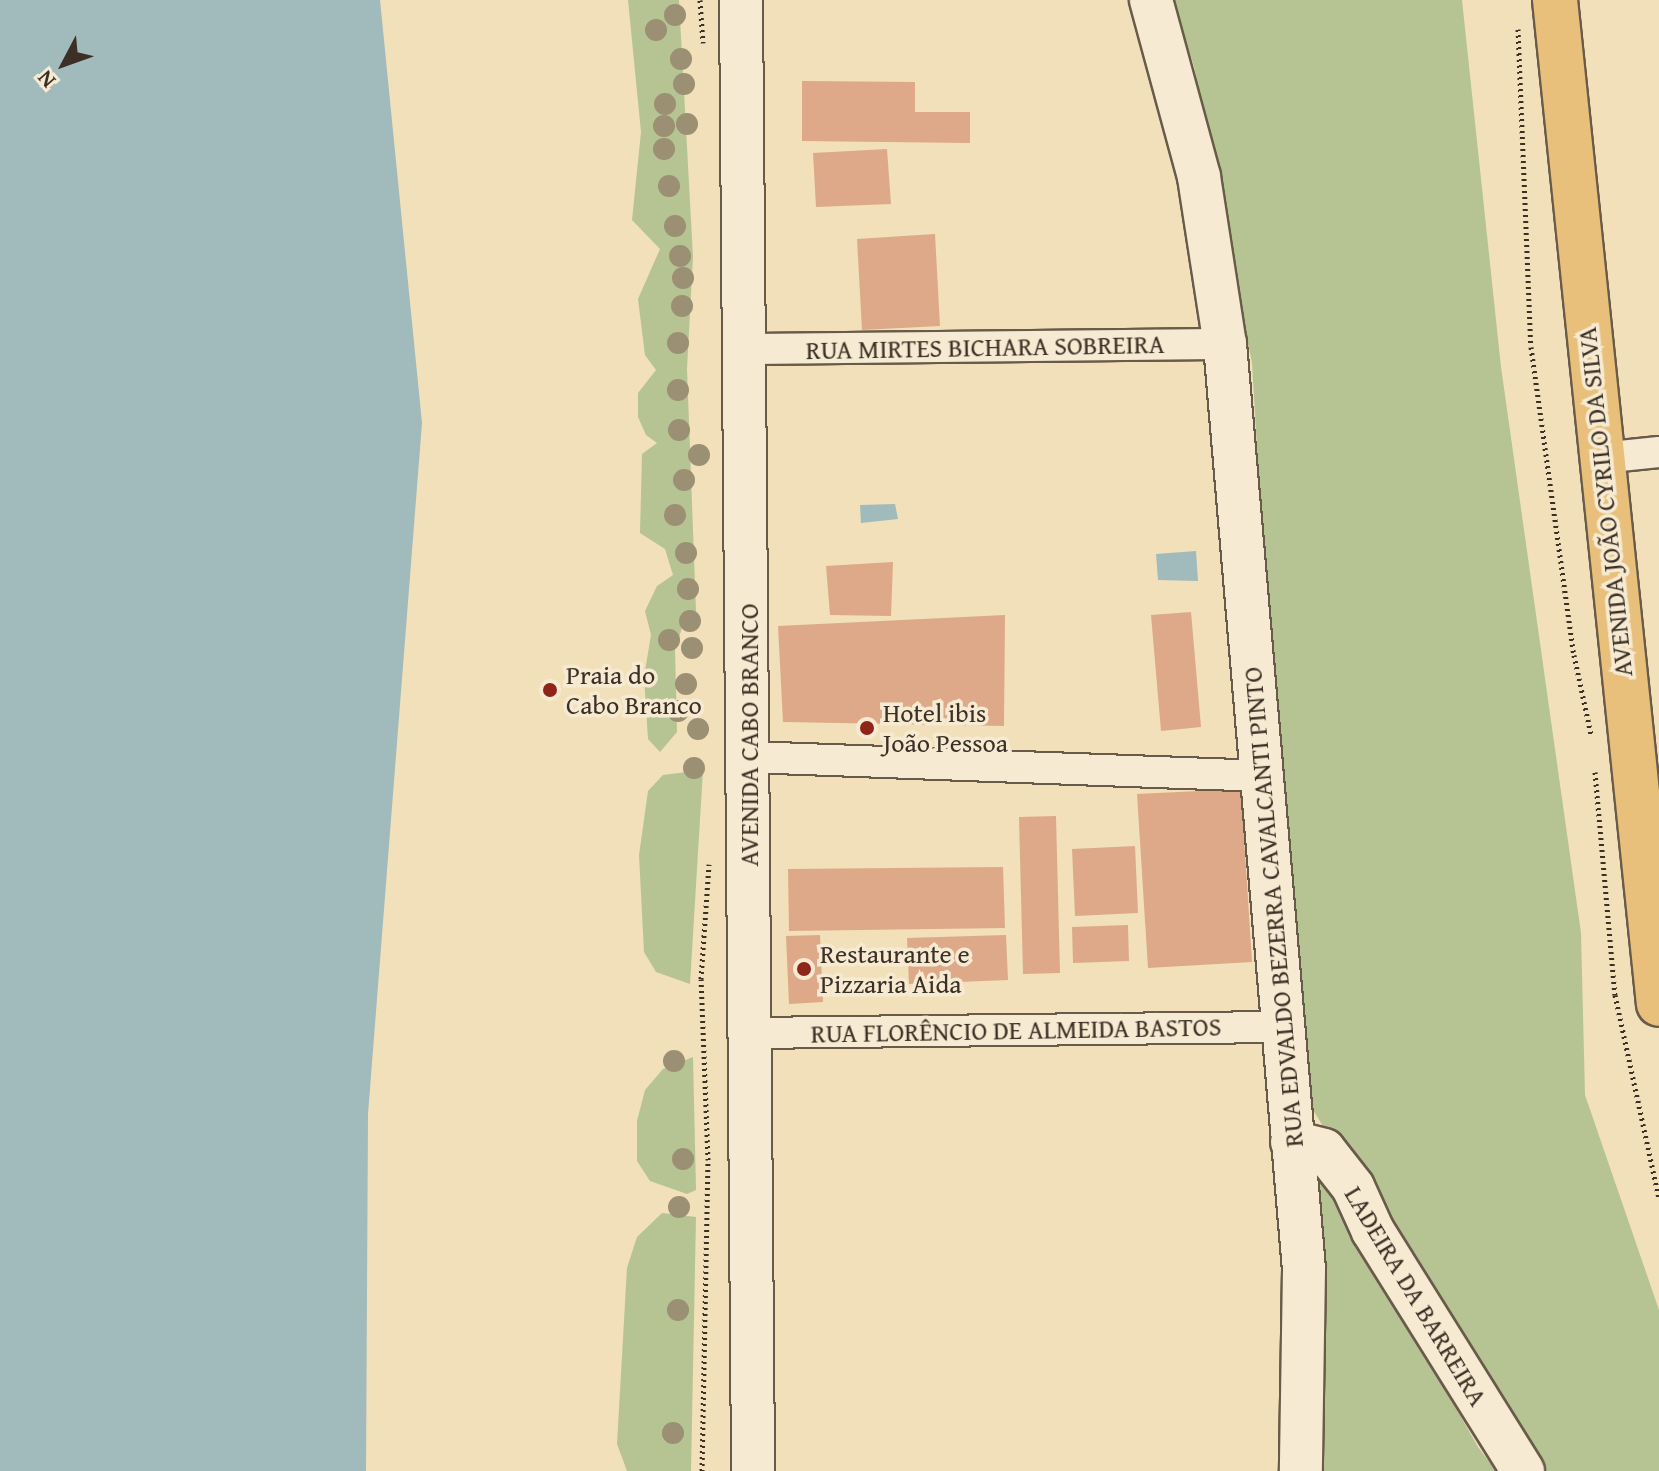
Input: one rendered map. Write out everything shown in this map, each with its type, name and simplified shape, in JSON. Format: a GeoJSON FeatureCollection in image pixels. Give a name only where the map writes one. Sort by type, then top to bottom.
{"type":"FeatureCollection","features":[{"type":"Feature","properties":{"kind":"main road","name":"AVENIDA CABO BRANCO"},"geometry":{"type":"LineString","coordinates":[[741,0],[753,1471]]}},
{"type":"Feature","properties":{"kind":"main road","name":"RUA EDVALDO BEZERRA CAVALCANTI PINTO"},"geometry":{"type":"LineString","coordinates":[[1151,0],[1174,70],[1199,177],[1225,344],[1265,776],[1281,1027],[1304,1270],[1301,1471]]}},
{"type":"Feature","properties":{"kind":"main road","name":"AVENIDA JOÃO CYRILO DA SILVA"},"geometry":{"type":"LineString","coordinates":[[1536,8],[1601,458],[1659,1004]]}},
{"type":"Feature","properties":{"kind":"main road","name":"LADEIRA DA BARREIRA"},"geometry":{"type":"LineString","coordinates":[[1292,1142],[1324,1150],[1353,1187],[1373,1231],[1523,1471]]}},
{"type":"Feature","properties":{"kind":"street","name":"RUA MIRTES BICHARA SOBREIRA"},"geometry":{"type":"LineString","coordinates":[[744,349],[1225,344]]}},
{"type":"Feature","properties":{"kind":"street"},"geometry":{"type":"LineString","coordinates":[[1601,458],[1659,452]]}},
{"type":"Feature","properties":{"kind":"street"},"geometry":{"type":"LineString","coordinates":[[749,757],[1265,776]]}},
{"type":"Feature","properties":{"kind":"street","name":"RUA FLORÊNCIO DE ALMEIDA BASTOS"},"geometry":{"type":"LineString","coordinates":[[750,1033],[1281,1027]]}},
{"type":"Feature","properties":{"kind":"path"},"geometry":{"type":"LineString","coordinates":[[1536,8],[1531,347],[1574,655],[1594,746]]}},
{"type":"Feature","properties":{"kind":"path"},"geometry":{"type":"LineString","coordinates":[[1594,761],[1615,995],[1659,1199]]}},
{"type":"Feature","properties":{"kind":"green space"},"geometry":{"type":"Polygon","coordinates":[[[628,0],[679,0],[693,257],[687,369],[696,611],[685,619],[675,649],[677,732],[660,752],[648,739],[644,677],[651,635],[645,611],[657,586],[673,575],[665,549],[640,533],[642,454],[657,443],[646,435],[638,417],[638,393],[656,370],[645,355],[638,299],[660,249],[632,220],[641,132],[628,0]]]}},
{"type":"Feature","properties":{"kind":"green space"},"geometry":{"type":"Polygon","coordinates":[[[1171,0],[1462,0],[1501,367],[1581,933],[1585,1095],[1659,1310],[1659,1471],[1544,1471],[1469,1369],[1306,1098],[1287,958],[1252,363],[1194,66],[1171,0]]]}},
{"type":"Feature","properties":{"kind":"green space"},"geometry":{"type":"Polygon","coordinates":[[[703,770],[690,984],[656,972],[644,952],[639,855],[648,791],[663,775],[703,770]]]}},
{"type":"Feature","properties":{"kind":"green space"},"geometry":{"type":"Polygon","coordinates":[[[693,1057],[696,1190],[687,1194],[650,1181],[637,1161],[637,1121],[645,1090],[663,1069],[693,1057]]]}},
{"type":"Feature","properties":{"kind":"green space"},"geometry":{"type":"Polygon","coordinates":[[[1316,1162],[1478,1447],[1496,1471],[1311,1471],[1316,1162]]]}},
{"type":"Feature","properties":{"kind":"green space"},"geometry":{"type":"Polygon","coordinates":[[[662,1213],[696,1217],[691,1471],[627,1471],[617,1444],[627,1268],[637,1237],[662,1213]]]}},
{"type":"Feature","properties":{"kind":"water"},"geometry":{"type":"Polygon","coordinates":[[[0,0],[380,0],[422,423],[368,1114],[366,1471],[0,1471],[0,0]]]}},
{"type":"Feature","properties":{"kind":"water"},"geometry":{"type":"Polygon","coordinates":[[[895,504],[898,519],[861,523],[860,505],[895,504]]]}},
{"type":"Feature","properties":{"kind":"water"},"geometry":{"type":"Polygon","coordinates":[[[1196,551],[1198,581],[1158,580],[1156,554],[1196,551]]]}},
{"type":"Feature","properties":{"kind":"building"},"geometry":{"type":"Polygon","coordinates":[[[802,81],[915,82],[915,112],[970,112],[970,143],[802,141],[802,81]]]}},
{"type":"Feature","properties":{"kind":"building"},"geometry":{"type":"Polygon","coordinates":[[[887,149],[891,204],[816,207],[813,153],[887,149]]]}},
{"type":"Feature","properties":{"kind":"building"},"geometry":{"type":"Polygon","coordinates":[[[935,234],[940,326],[862,330],[857,239],[935,234]]]}},
{"type":"Feature","properties":{"kind":"building"},"geometry":{"type":"Polygon","coordinates":[[[893,562],[891,616],[830,615],[826,566],[893,562]]]}},
{"type":"Feature","properties":{"kind":"building"},"geometry":{"type":"Polygon","coordinates":[[[1191,612],[1201,727],[1161,731],[1151,615],[1191,612]]]}},
{"type":"Feature","properties":{"kind":"building"},"geometry":{"type":"Polygon","coordinates":[[[1005,615],[1004,726],[783,722],[778,626],[1005,615]]]}},
{"type":"Feature","properties":{"kind":"building"},"geometry":{"type":"Polygon","coordinates":[[[1241,789],[1252,962],[1148,968],[1137,794],[1241,789]]]}},
{"type":"Feature","properties":{"kind":"building"},"geometry":{"type":"Polygon","coordinates":[[[1056,816],[1060,973],[1023,974],[1019,817],[1056,816]]]}},
{"type":"Feature","properties":{"kind":"building"},"geometry":{"type":"Polygon","coordinates":[[[1135,846],[1138,913],[1075,916],[1072,849],[1135,846]]]}},
{"type":"Feature","properties":{"kind":"building"},"geometry":{"type":"Polygon","coordinates":[[[1003,867],[1005,928],[789,931],[788,869],[1003,867]]]}},
{"type":"Feature","properties":{"kind":"building"},"geometry":{"type":"Polygon","coordinates":[[[1128,925],[1129,961],[1073,963],[1072,927],[1128,925]]]}},
{"type":"Feature","properties":{"kind":"building","name":"Restaurante e Pizzaria Aida"},"geometry":{"type":"Polygon","coordinates":[[[820,935],[823,1002],[789,1004],[786,936],[820,935]]]}},
{"type":"Feature","properties":{"kind":"building"},"geometry":{"type":"Polygon","coordinates":[[[1006,935],[1008,980],[909,984],[907,938],[1006,935]]]}},
{"type":"Feature","properties":{"kind":"place","name":"Praia do Cabo Branco"},"geometry":{"type":"Point","coordinates":[550,690]}},
{"type":"Feature","properties":{"kind":"place","name":"Hotel ibis João Pessoa"},"geometry":{"type":"Point","coordinates":[867,728]}},
{"type":"Feature","properties":{"kind":"place","name":"Restaurante e Pizzaria Aida"},"geometry":{"type":"Point","coordinates":[804,969]}}]}
